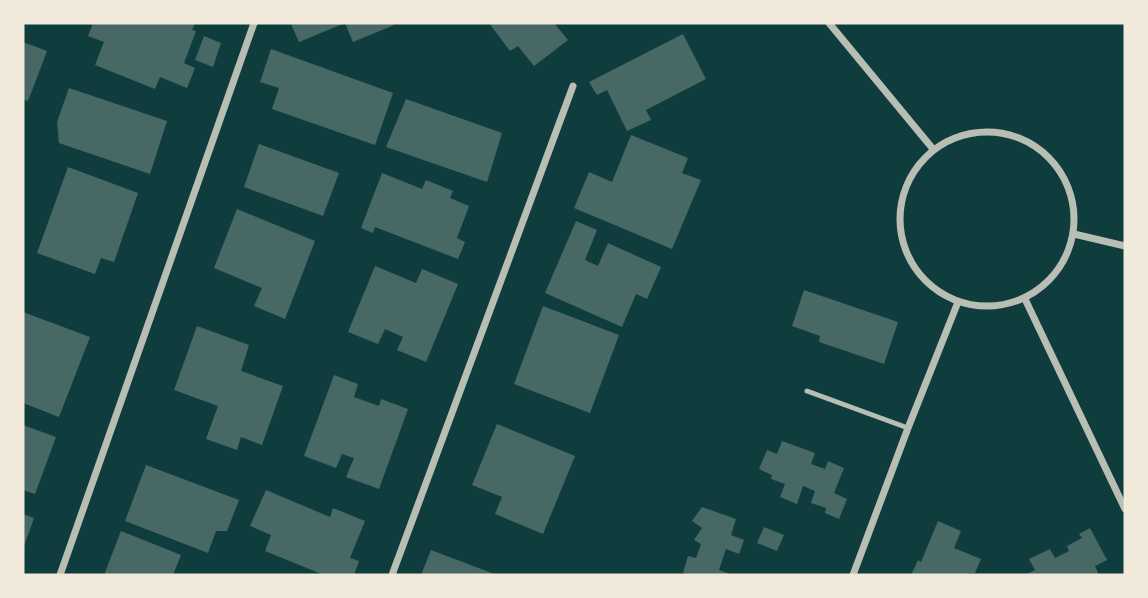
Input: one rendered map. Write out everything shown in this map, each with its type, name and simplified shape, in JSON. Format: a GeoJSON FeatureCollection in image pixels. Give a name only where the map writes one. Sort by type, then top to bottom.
{"type":"FeatureCollection","features":[{"type":"Feature","properties":{"kind":"street"},"geometry":{"type":"LineString","coordinates":[[60,575],[254,23]]}},
{"type":"Feature","properties":{"kind":"street"},"geometry":{"type":"LineString","coordinates":[[829,23],[933,149]]}},
{"type":"Feature","properties":{"kind":"street"},"geometry":{"type":"LineString","coordinates":[[392,575],[573,86]]}},
{"type":"Feature","properties":{"kind":"street"},"geometry":{"type":"LineString","coordinates":[[990,131],[1019,137],[1045,153],[1064,176],[1074,204],[1074,234],[1065,261],[1048,283],[1025,299],[1003,306],[981,306],[958,302],[934,289],[916,269],[904,245],[900,219],[903,192],[915,169],[933,149],[960,136],[990,131]]}},
{"type":"Feature","properties":{"kind":"street"},"geometry":{"type":"LineString","coordinates":[[1074,234],[1125,246]]}},
{"type":"Feature","properties":{"kind":"street"},"geometry":{"type":"LineString","coordinates":[[1025,299],[1125,509]]}},
{"type":"Feature","properties":{"kind":"street"},"geometry":{"type":"LineString","coordinates":[[853,575],[958,302]]}},
{"type":"Feature","properties":{"kind":"lane"},"geometry":{"type":"LineString","coordinates":[[807,391],[908,428]]}},
{"type":"Feature","properties":{"kind":"building"},"geometry":{"type":"Polygon","coordinates":[[[93,23],[195,23],[192,30],[196,31],[184,63],[195,68],[187,88],[160,77],[155,89],[95,65],[104,42],[88,36],[93,23]]]}},
{"type":"Feature","properties":{"kind":"building"},"geometry":{"type":"Polygon","coordinates":[[[345,23],[299,42],[291,24],[345,23]]]}},
{"type":"Feature","properties":{"kind":"building"},"geometry":{"type":"Polygon","coordinates":[[[345,23],[393,23],[394,25],[353,42],[345,23]]]}},
{"type":"Feature","properties":{"kind":"building"},"geometry":{"type":"Polygon","coordinates":[[[489,23],[554,23],[568,40],[534,66],[518,46],[510,51],[489,23]]]}},
{"type":"Feature","properties":{"kind":"building"},"geometry":{"type":"Polygon","coordinates":[[[683,34],[706,79],[646,110],[651,120],[627,131],[607,90],[597,95],[589,82],[683,34]]]}},
{"type":"Feature","properties":{"kind":"building"},"geometry":{"type":"Polygon","coordinates":[[[204,36],[221,43],[213,67],[195,60],[204,36]]]}},
{"type":"Feature","properties":{"kind":"building"},"geometry":{"type":"Polygon","coordinates":[[[23,42],[47,51],[28,101],[23,99],[23,42]]]}},
{"type":"Feature","properties":{"kind":"building"},"geometry":{"type":"Polygon","coordinates":[[[271,49],[393,93],[375,145],[272,109],[279,88],[260,82],[271,49]]]}},
{"type":"Feature","properties":{"kind":"building"},"geometry":{"type":"Polygon","coordinates":[[[69,88],[167,121],[150,174],[59,143],[57,122],[69,88]]]}},
{"type":"Feature","properties":{"kind":"building"},"geometry":{"type":"Polygon","coordinates":[[[406,99],[502,133],[487,182],[386,147],[406,99]]]}},
{"type":"Feature","properties":{"kind":"building"},"geometry":{"type":"Polygon","coordinates":[[[631,135],[688,158],[682,173],[701,180],[672,249],[574,208],[589,172],[612,182],[631,135]]]}},
{"type":"Feature","properties":{"kind":"building"},"geometry":{"type":"Polygon","coordinates":[[[259,144],[339,173],[323,216],[244,187],[259,144]]]}},
{"type":"Feature","properties":{"kind":"building"},"geometry":{"type":"Polygon","coordinates":[[[68,167],[138,193],[114,262],[101,258],[95,274],[37,253],[68,167]]]}},
{"type":"Feature","properties":{"kind":"building"},"geometry":{"type":"Polygon","coordinates":[[[382,173],[422,189],[426,180],[453,191],[450,198],[469,206],[457,238],[465,242],[458,259],[375,227],[373,233],[361,228],[382,173]]]}},
{"type":"Feature","properties":{"kind":"building"},"geometry":{"type":"Polygon","coordinates":[[[237,209],[315,241],[285,319],[254,306],[262,288],[214,268],[237,209]]]}},
{"type":"Feature","properties":{"kind":"building"},"geometry":{"type":"Polygon","coordinates":[[[576,221],[597,230],[585,260],[598,266],[608,243],[661,267],[647,299],[636,294],[622,327],[545,293],[576,221]]]}},
{"type":"Feature","properties":{"kind":"building"},"geometry":{"type":"Polygon","coordinates":[[[375,266],[416,283],[422,269],[458,284],[426,362],[397,350],[403,337],[385,329],[378,344],[348,332],[375,266]]]}},
{"type":"Feature","properties":{"kind":"building"},"geometry":{"type":"Polygon","coordinates":[[[804,290],[898,322],[884,364],[819,342],[820,336],[792,326],[804,290]]]}},
{"type":"Feature","properties":{"kind":"building"},"geometry":{"type":"Polygon","coordinates":[[[543,306],[619,335],[590,413],[514,384],[543,306]]]}},
{"type":"Feature","properties":{"kind":"building"},"geometry":{"type":"Polygon","coordinates":[[[23,312],[90,337],[59,417],[23,403],[23,312]]]}},
{"type":"Feature","properties":{"kind":"building"},"geometry":{"type":"Polygon","coordinates":[[[197,326],[249,345],[241,371],[283,386],[262,445],[241,437],[237,450],[206,439],[218,406],[174,390],[197,326]]]}},
{"type":"Feature","properties":{"kind":"building"},"geometry":{"type":"Polygon","coordinates":[[[334,375],[358,384],[354,397],[379,406],[381,399],[408,409],[379,489],[346,477],[354,458],[342,454],[336,468],[304,456],[334,375]]]}},
{"type":"Feature","properties":{"kind":"building"},"geometry":{"type":"Polygon","coordinates":[[[497,424],[575,456],[543,534],[495,514],[502,497],[472,485],[497,424]]]}},
{"type":"Feature","properties":{"kind":"building"},"geometry":{"type":"Polygon","coordinates":[[[23,425],[56,437],[35,494],[23,490],[23,425]]]}},
{"type":"Feature","properties":{"kind":"building"},"geometry":{"type":"Polygon","coordinates":[[[782,441],[815,453],[811,464],[825,469],[828,461],[844,468],[834,493],[847,499],[839,519],[825,513],[826,508],[811,503],[815,491],[803,486],[797,504],[780,497],[785,484],[771,479],[772,475],[759,469],[767,450],[777,454],[782,441]]]}},
{"type":"Feature","properties":{"kind":"building"},"geometry":{"type":"Polygon","coordinates":[[[146,465],[239,500],[227,531],[216,531],[208,553],[125,521],[146,465]]]}},
{"type":"Feature","properties":{"kind":"building"},"geometry":{"type":"Polygon","coordinates":[[[266,490],[330,517],[333,508],[365,521],[350,558],[359,561],[354,575],[324,575],[265,551],[271,535],[250,526],[266,490]]]}},
{"type":"Feature","properties":{"kind":"building"},"geometry":{"type":"Polygon","coordinates":[[[702,507],[736,519],[731,535],[744,540],[739,554],[726,549],[719,570],[733,575],[683,573],[688,556],[696,558],[701,544],[694,540],[702,528],[692,521],[702,507]]]}},
{"type":"Feature","properties":{"kind":"building"},"geometry":{"type":"Polygon","coordinates":[[[23,514],[34,518],[23,549],[23,514]]]}},
{"type":"Feature","properties":{"kind":"building"},"geometry":{"type":"Polygon","coordinates":[[[938,521],[961,531],[954,548],[981,559],[975,573],[911,575],[918,560],[921,562],[938,521]]]}},
{"type":"Feature","properties":{"kind":"building"},"geometry":{"type":"Polygon","coordinates":[[[764,527],[784,535],[777,551],[757,543],[764,527]]]}},
{"type":"Feature","properties":{"kind":"building"},"geometry":{"type":"Polygon","coordinates":[[[1090,528],[1107,560],[1095,566],[1099,575],[1025,575],[1035,570],[1029,559],[1050,549],[1055,558],[1069,551],[1067,546],[1082,538],[1079,534],[1090,528]]]}},
{"type":"Feature","properties":{"kind":"building"},"geometry":{"type":"Polygon","coordinates":[[[121,531],[181,555],[173,575],[104,575],[121,531]]]}},
{"type":"Feature","properties":{"kind":"building"},"geometry":{"type":"Polygon","coordinates":[[[431,550],[497,575],[421,575],[431,550]]]}}]}
